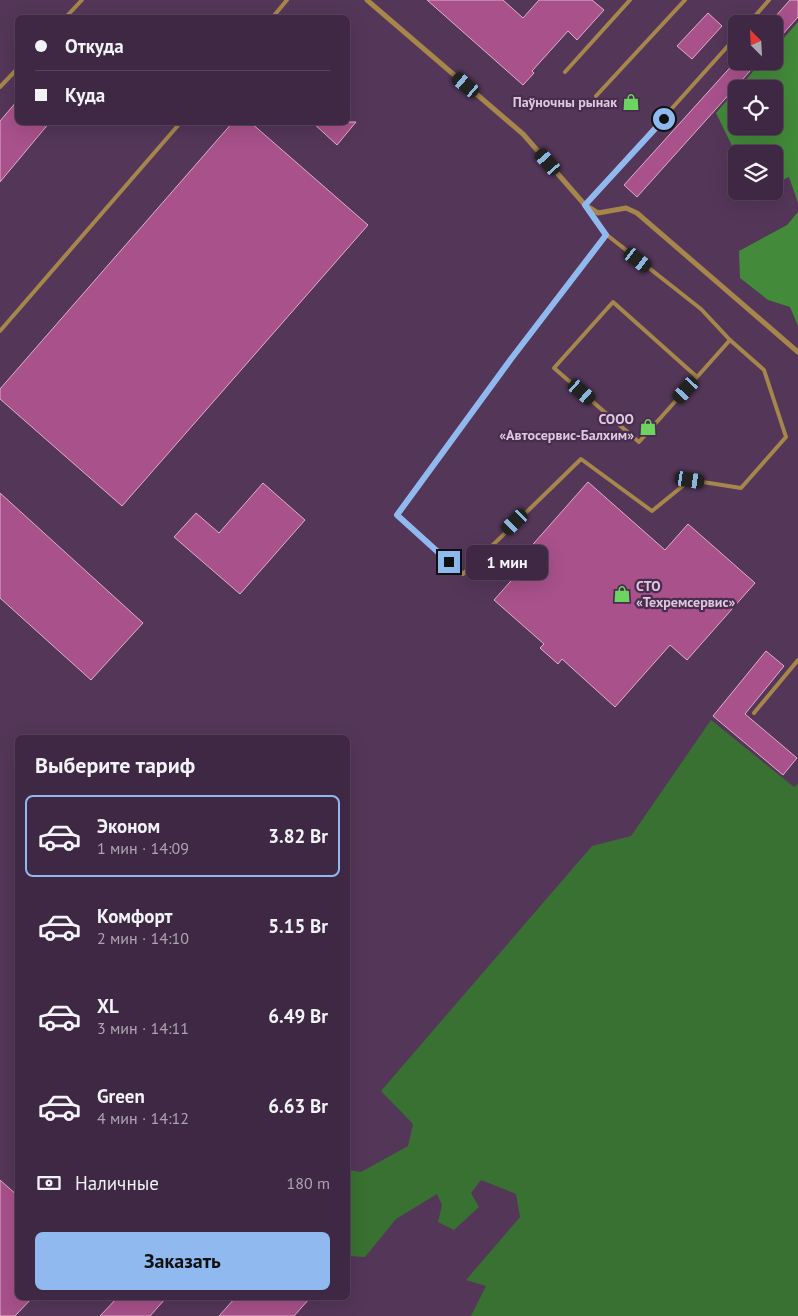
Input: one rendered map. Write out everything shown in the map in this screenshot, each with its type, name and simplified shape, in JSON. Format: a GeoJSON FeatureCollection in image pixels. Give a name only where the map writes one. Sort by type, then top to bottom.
{"type":"FeatureCollection","features":[{"type":"Feature","properties":{"kind":"street"},"geometry":{"type":"LineString","coordinates":[[367,0],[523,134],[585,205],[598,213],[626,208],[637,213],[798,352]]}},
{"type":"Feature","properties":{"kind":"lane"},"geometry":{"type":"LineString","coordinates":[[68,15],[82,0]]}},
{"type":"Feature","properties":{"kind":"lane"},"geometry":{"type":"LineString","coordinates":[[274,15],[287,0]]}},
{"type":"Feature","properties":{"kind":"lane"},"geometry":{"type":"LineString","coordinates":[[565,72],[630,0]]}},
{"type":"Feature","properties":{"kind":"lane"},"geometry":{"type":"LineString","coordinates":[[596,96],[685,0]]}},
{"type":"Feature","properties":{"kind":"lane"},"geometry":{"type":"LineString","coordinates":[[756,15],[769,0]]}},
{"type":"Feature","properties":{"kind":"lane"},"geometry":{"type":"LineString","coordinates":[[606,235],[511,359],[397,515],[463,574],[582,459],[652,511],[690,480],[741,488],[786,437],[764,370],[730,340],[701,309],[606,235],[585,205],[728,46]]}},
{"type":"Feature","properties":{"kind":"lane"},"geometry":{"type":"LineString","coordinates":[[0,87],[15,71]]}},
{"type":"Feature","properties":{"kind":"lane"},"geometry":{"type":"LineString","coordinates":[[0,331],[178,125]]}},
{"type":"Feature","properties":{"kind":"lane"},"geometry":{"type":"LineString","coordinates":[[697,377],[613,302],[554,368],[639,442],[697,377],[730,340]]}},
{"type":"Feature","properties":{"kind":"lane"},"geometry":{"type":"LineString","coordinates":[[754,713],[798,660]]}},
{"type":"Feature","properties":{"kind":"green space"},"geometry":{"type":"Polygon","coordinates":[[[798,22],[798,203],[789,177],[783,180],[783,145],[732,145],[716,113],[728,99],[728,135],[783,135],[783,80],[746,80],[754,70],[783,70],[783,39],[798,22]]]}},
{"type":"Feature","properties":{"kind":"green space"},"geometry":{"type":"Polygon","coordinates":[[[798,212],[798,326],[790,307],[768,300],[740,278],[739,251],[787,225],[798,212]]]}},
{"type":"Feature","properties":{"kind":"green space"},"geometry":{"type":"Polygon","coordinates":[[[711,720],[794,787],[798,784],[798,1316],[471,1316],[486,1286],[466,1280],[520,1217],[516,1194],[481,1180],[471,1193],[479,1207],[454,1230],[438,1222],[442,1205],[437,1194],[396,1219],[365,1257],[350,1256],[350,1170],[361,1172],[408,1146],[413,1124],[381,1091],[592,846],[631,836],[711,720]]]}},
{"type":"Feature","properties":{"kind":"building"},"geometry":{"type":"Polygon","coordinates":[[[427,0],[503,0],[523,18],[539,0],[592,0],[604,10],[577,40],[568,31],[532,71],[534,73],[523,85],[427,0]]]}},
{"type":"Feature","properties":{"kind":"building"},"geometry":{"type":"Polygon","coordinates":[[[790,0],[798,0],[798,17],[783,34],[783,15],[777,15],[790,0]]]}},
{"type":"Feature","properties":{"kind":"building"},"geometry":{"type":"Polygon","coordinates":[[[708,13],[722,26],[692,59],[677,46],[708,13]]]}},
{"type":"Feature","properties":{"kind":"building"},"geometry":{"type":"Polygon","coordinates":[[[728,70],[751,70],[742,80],[728,80],[728,96],[637,197],[624,185],[728,70]]]}},
{"type":"Feature","properties":{"kind":"building"},"geometry":{"type":"Polygon","coordinates":[[[15,104],[15,125],[48,125],[0,182],[0,121],[15,104]]]}},
{"type":"Feature","properties":{"kind":"building"},"geometry":{"type":"Polygon","coordinates":[[[350,122],[356,122],[337,145],[315,125],[350,125],[350,122]]]}},
{"type":"Feature","properties":{"kind":"building"},"geometry":{"type":"Polygon","coordinates":[[[230,125],[253,125],[368,225],[122,506],[0,399],[0,389],[230,125]]]}},
{"type":"Feature","properties":{"kind":"building","name":"СТО «Техремсервис»"},"geometry":{"type":"Polygon","coordinates":[[[588,482],[665,550],[688,524],[755,583],[687,660],[670,645],[615,707],[562,659],[558,664],[540,648],[544,644],[494,600],[518,573],[512,568],[588,482]]]}},
{"type":"Feature","properties":{"kind":"building"},"geometry":{"type":"Polygon","coordinates":[[[263,483],[305,520],[240,594],[174,537],[196,513],[219,533],[263,483]]]}},
{"type":"Feature","properties":{"kind":"building"},"geometry":{"type":"Polygon","coordinates":[[[0,493],[143,623],[91,680],[0,598],[0,493]]]}},
{"type":"Feature","properties":{"kind":"building"},"geometry":{"type":"Polygon","coordinates":[[[766,651],[784,666],[745,714],[797,758],[783,775],[713,716],[766,651]]]}},
{"type":"Feature","properties":{"kind":"building"},"geometry":{"type":"Polygon","coordinates":[[[0,1180],[15,1193],[15,1300],[30,1300],[15,1316],[0,1316],[0,1180]]]}},
{"type":"Feature","properties":{"kind":"building"},"geometry":{"type":"Polygon","coordinates":[[[115,1300],[164,1300],[150,1316],[100,1316],[115,1300]]]}},
{"type":"Feature","properties":{"kind":"building"},"geometry":{"type":"Polygon","coordinates":[[[233,1300],[308,1300],[294,1316],[219,1316],[233,1300]]]}},
{"type":"Feature","properties":{"kind":"place","name":"Паўночны рынак"},"geometry":{"type":"Point","coordinates":[631,102]}},
{"type":"Feature","properties":{"kind":"place","name":"СООО «Автосервис-Балхим»"},"geometry":{"type":"Point","coordinates":[648,427]}},
{"type":"Feature","properties":{"kind":"place","name":"СТО «Техремсервис»"},"geometry":{"type":"Point","coordinates":[622,594]}},
{"type":"Feature","properties":{"kind":"route"},"geometry":{"type":"LineString","coordinates":[[449,562],[397,515],[511,359],[606,235],[585,205],[664,119]]}}]}
